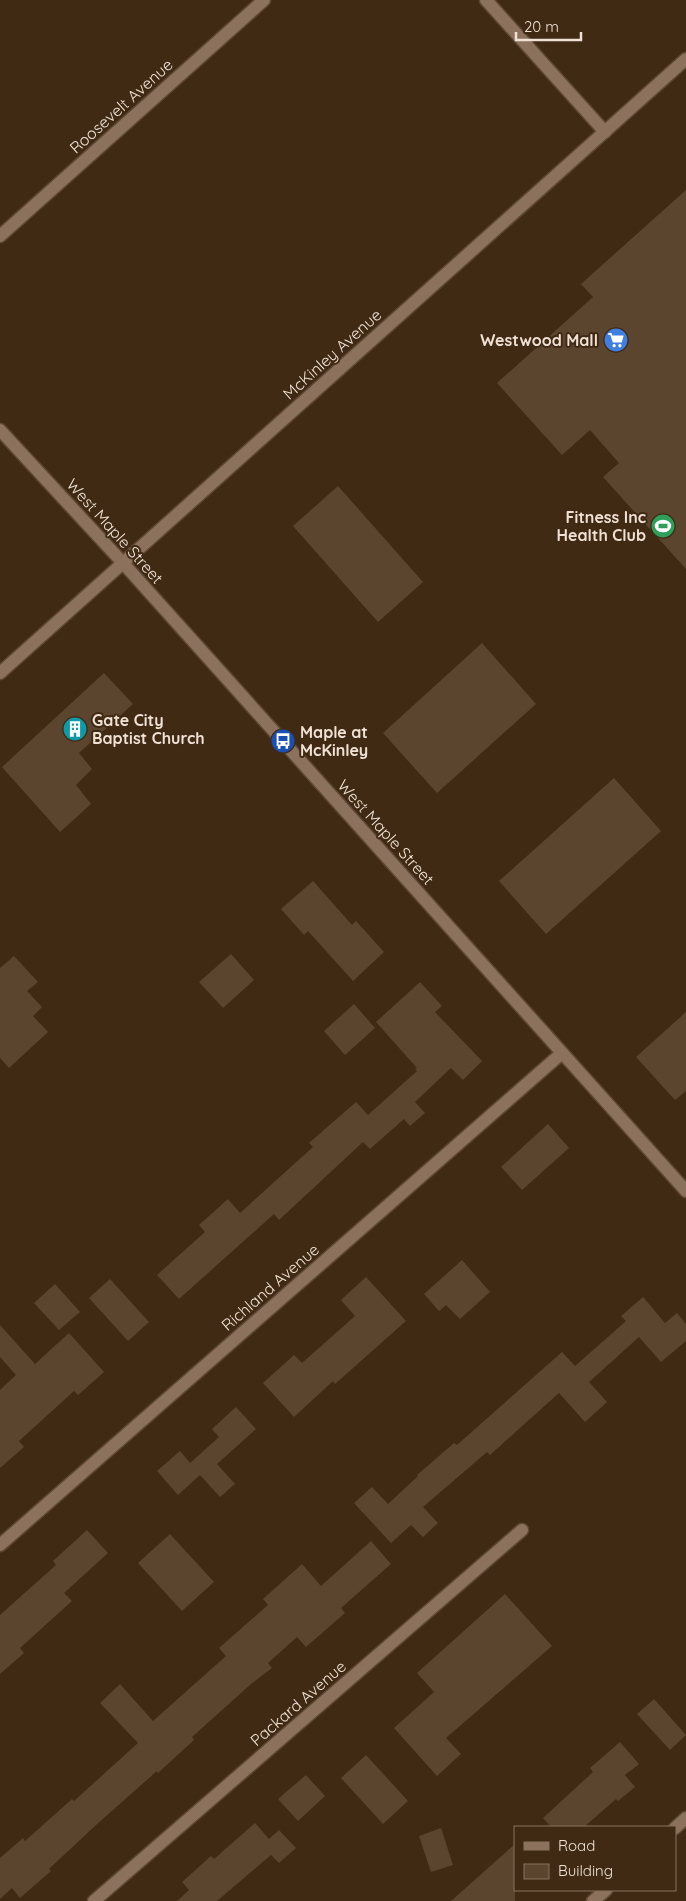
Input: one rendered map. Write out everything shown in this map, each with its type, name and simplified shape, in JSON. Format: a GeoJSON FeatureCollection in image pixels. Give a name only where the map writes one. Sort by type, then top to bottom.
{"type":"FeatureCollection","features":[{"type":"Feature","properties":{"kind":"street","name":"Roosevelt Avenue"},"geometry":{"type":"LineString","coordinates":[[0,236],[264,0]]}},
{"type":"Feature","properties":{"kind":"street"},"geometry":{"type":"LineString","coordinates":[[486,0],[605,132]]}},
{"type":"Feature","properties":{"kind":"street","name":"McKinley Avenue"},"geometry":{"type":"LineString","coordinates":[[0,673],[686,59]]}},
{"type":"Feature","properties":{"kind":"street","name":"West Maple Street"},"geometry":{"type":"LineString","coordinates":[[0,430],[123,564],[686,1191]]}},
{"type":"Feature","properties":{"kind":"street","name":"Richland Avenue"},"geometry":{"type":"LineString","coordinates":[[0,1545],[562,1053]]}},
{"type":"Feature","properties":{"kind":"street","name":"Packard Avenue"},"geometry":{"type":"LineString","coordinates":[[94,1901],[522,1530]]}},
{"type":"Feature","properties":{"kind":"street"},"geometry":{"type":"LineString","coordinates":[[676,1827],[686,1818]]}},
{"type":"Feature","properties":{"kind":"street"},"geometry":{"type":"LineString","coordinates":[[593,1901],[605,1891]]}},
{"type":"Feature","properties":{"kind":"building","name":"Westwood Mall"},"geometry":{"type":"Polygon","coordinates":[[[686,190],[686,569],[603,477],[619,463],[590,430],[562,455],[497,383],[593,297],[581,284],[686,190]]]}},
{"type":"Feature","properties":{"kind":"building"},"geometry":{"type":"Polygon","coordinates":[[[338,486],[423,582],[378,622],[293,526],[338,486]]]}},
{"type":"Feature","properties":{"kind":"building"},"geometry":{"type":"Polygon","coordinates":[[[482,643],[536,704],[437,793],[383,733],[482,643]]]}},
{"type":"Feature","properties":{"kind":"building","name":"Gate City Baptist Church"},"geometry":{"type":"Polygon","coordinates":[[[104,673],[133,704],[79,753],[92,769],[76,785],[91,804],[60,832],[2,767],[104,673]]]}},
{"type":"Feature","properties":{"kind":"building"},"geometry":{"type":"Polygon","coordinates":[[[614,778],[661,831],[546,934],[499,881],[614,778]]]}},
{"type":"Feature","properties":{"kind":"building"},"geometry":{"type":"Polygon","coordinates":[[[313,881],[352,925],[356,921],[384,952],[353,981],[308,931],[304,935],[281,909],[313,881]]]}},
{"type":"Feature","properties":{"kind":"building"},"geometry":{"type":"Polygon","coordinates":[[[231,954],[254,980],[223,1008],[199,982],[231,954]]]}},
{"type":"Feature","properties":{"kind":"building"},"geometry":{"type":"Polygon","coordinates":[[[14,956],[38,982],[27,991],[42,1007],[33,1016],[48,1032],[9,1068],[0,1058],[0,968],[14,956]]]}},
{"type":"Feature","properties":{"kind":"building"},"geometry":{"type":"Polygon","coordinates":[[[420,982],[442,1006],[435,1012],[482,1061],[463,1080],[451,1068],[415,1102],[425,1113],[410,1126],[404,1119],[370,1149],[363,1142],[279,1220],[274,1214],[179,1299],[157,1275],[205,1232],[199,1225],[228,1199],[240,1213],[313,1147],[309,1143],[356,1102],[368,1115],[417,1071],[415,1069],[417,1068],[376,1022],[420,982]]]}},
{"type":"Feature","properties":{"kind":"building"},"geometry":{"type":"Polygon","coordinates":[[[354,1004],[375,1028],[345,1055],[324,1031],[354,1004]]]}},
{"type":"Feature","properties":{"kind":"building"},"geometry":{"type":"Polygon","coordinates":[[[686,1012],[686,1091],[675,1100],[636,1057],[686,1012]]]}},
{"type":"Feature","properties":{"kind":"building"},"geometry":{"type":"Polygon","coordinates":[[[548,1124],[569,1148],[522,1190],[501,1167],[548,1124]]]}},
{"type":"Feature","properties":{"kind":"building"},"geometry":{"type":"Polygon","coordinates":[[[462,1260],[490,1292],[460,1319],[446,1305],[439,1311],[424,1294],[462,1260]]]}},
{"type":"Feature","properties":{"kind":"building"},"geometry":{"type":"Polygon","coordinates":[[[366,1277],[406,1321],[335,1384],[333,1381],[294,1417],[263,1383],[294,1355],[302,1363],[355,1316],[341,1300],[366,1277]]]}},
{"type":"Feature","properties":{"kind":"building"},"geometry":{"type":"Polygon","coordinates":[[[110,1279],[149,1322],[128,1341],[89,1298],[110,1279]]]}},
{"type":"Feature","properties":{"kind":"building"},"geometry":{"type":"Polygon","coordinates":[[[55,1284],[80,1312],[59,1330],[34,1303],[55,1284]]]}},
{"type":"Feature","properties":{"kind":"building"},"geometry":{"type":"Polygon","coordinates":[[[643,1297],[665,1323],[677,1313],[686,1324],[686,1341],[661,1362],[639,1337],[589,1382],[607,1402],[585,1422],[559,1393],[490,1455],[487,1452],[423,1507],[438,1523],[423,1537],[411,1525],[391,1543],[354,1503],[372,1487],[388,1504],[417,1475],[454,1443],[457,1445],[562,1352],[575,1366],[626,1321],[621,1316],[643,1297]]]}},
{"type":"Feature","properties":{"kind":"building"},"geometry":{"type":"Polygon","coordinates":[[[0,1325],[35,1364],[69,1333],[104,1372],[78,1395],[74,1391],[19,1441],[24,1447],[0,1468],[0,1390],[16,1375],[0,1357],[0,1325]]]}},
{"type":"Feature","properties":{"kind":"building"},"geometry":{"type":"Polygon","coordinates":[[[236,1407],[256,1429],[217,1464],[235,1484],[220,1497],[200,1475],[178,1495],[157,1471],[180,1451],[190,1463],[219,1437],[212,1429],[236,1407]]]}},
{"type":"Feature","properties":{"kind":"building"},"geometry":{"type":"Polygon","coordinates":[[[87,1530],[108,1553],[64,1593],[72,1601],[20,1648],[24,1653],[0,1674],[0,1615],[56,1565],[53,1561],[87,1530]]]}},
{"type":"Feature","properties":{"kind":"building"},"geometry":{"type":"Polygon","coordinates":[[[170,1534],[214,1582],[182,1611],[138,1563],[170,1534]]]}},
{"type":"Feature","properties":{"kind":"building"},"geometry":{"type":"Polygon","coordinates":[[[371,1541],[391,1564],[341,1608],[345,1613],[306,1647],[297,1637],[268,1663],[272,1668],[251,1684],[192,1737],[194,1740],[158,1773],[157,1771],[96,1825],[49,1869],[51,1871],[20,1898],[12,1888],[0,1899],[0,1858],[23,1838],[25,1841],[72,1799],[74,1801],[138,1743],[100,1703],[120,1684],[153,1721],[226,1656],[219,1648],[268,1605],[263,1599],[302,1564],[321,1586],[371,1541]]]}},
{"type":"Feature","properties":{"kind":"building"},"geometry":{"type":"Polygon","coordinates":[[[505,1594],[552,1646],[446,1738],[461,1754],[437,1776],[394,1728],[434,1692],[417,1673],[505,1594]]]}},
{"type":"Feature","properties":{"kind":"building"},"geometry":{"type":"Polygon","coordinates":[[[654,1699],[686,1735],[670,1750],[637,1714],[654,1699]]]}},
{"type":"Feature","properties":{"kind":"building"},"geometry":{"type":"Polygon","coordinates":[[[620,1742],[639,1764],[625,1775],[635,1787],[618,1801],[616,1799],[585,1826],[550,1826],[543,1818],[593,1772],[590,1768],[620,1742]]]}},
{"type":"Feature","properties":{"kind":"building"},"geometry":{"type":"Polygon","coordinates":[[[366,1755],[408,1801],[383,1824],[341,1778],[366,1755]]]}},
{"type":"Feature","properties":{"kind":"building"},"geometry":{"type":"Polygon","coordinates":[[[306,1775],[325,1796],[298,1821],[278,1799],[306,1775]]]}},
{"type":"Feature","properties":{"kind":"building"},"geometry":{"type":"Polygon","coordinates":[[[255,1823],[269,1839],[279,1830],[296,1848],[279,1863],[271,1855],[217,1901],[177,1901],[189,1890],[182,1882],[211,1856],[214,1859],[255,1823]]]}},
{"type":"Feature","properties":{"kind":"building"},"geometry":{"type":"Polygon","coordinates":[[[441,1828],[453,1865],[431,1872],[419,1836],[441,1828]]]}},
{"type":"Feature","properties":{"kind":"building"},"geometry":{"type":"Polygon","coordinates":[[[514,1845],[515,1901],[451,1901],[514,1845]]]}},
{"type":"Feature","properties":{"kind":"place","name":"Westwood Mall"},"geometry":{"type":"Point","coordinates":[616,340]}},
{"type":"Feature","properties":{"kind":"place","name":"Fitness Inc Health Club"},"geometry":{"type":"Point","coordinates":[663,526]}},
{"type":"Feature","properties":{"kind":"place","name":"Gate City Baptist Church"},"geometry":{"type":"Point","coordinates":[75,729]}},
{"type":"Feature","properties":{"kind":"place","name":"Maple at McKinley"},"geometry":{"type":"Point","coordinates":[283,741]}}]}
